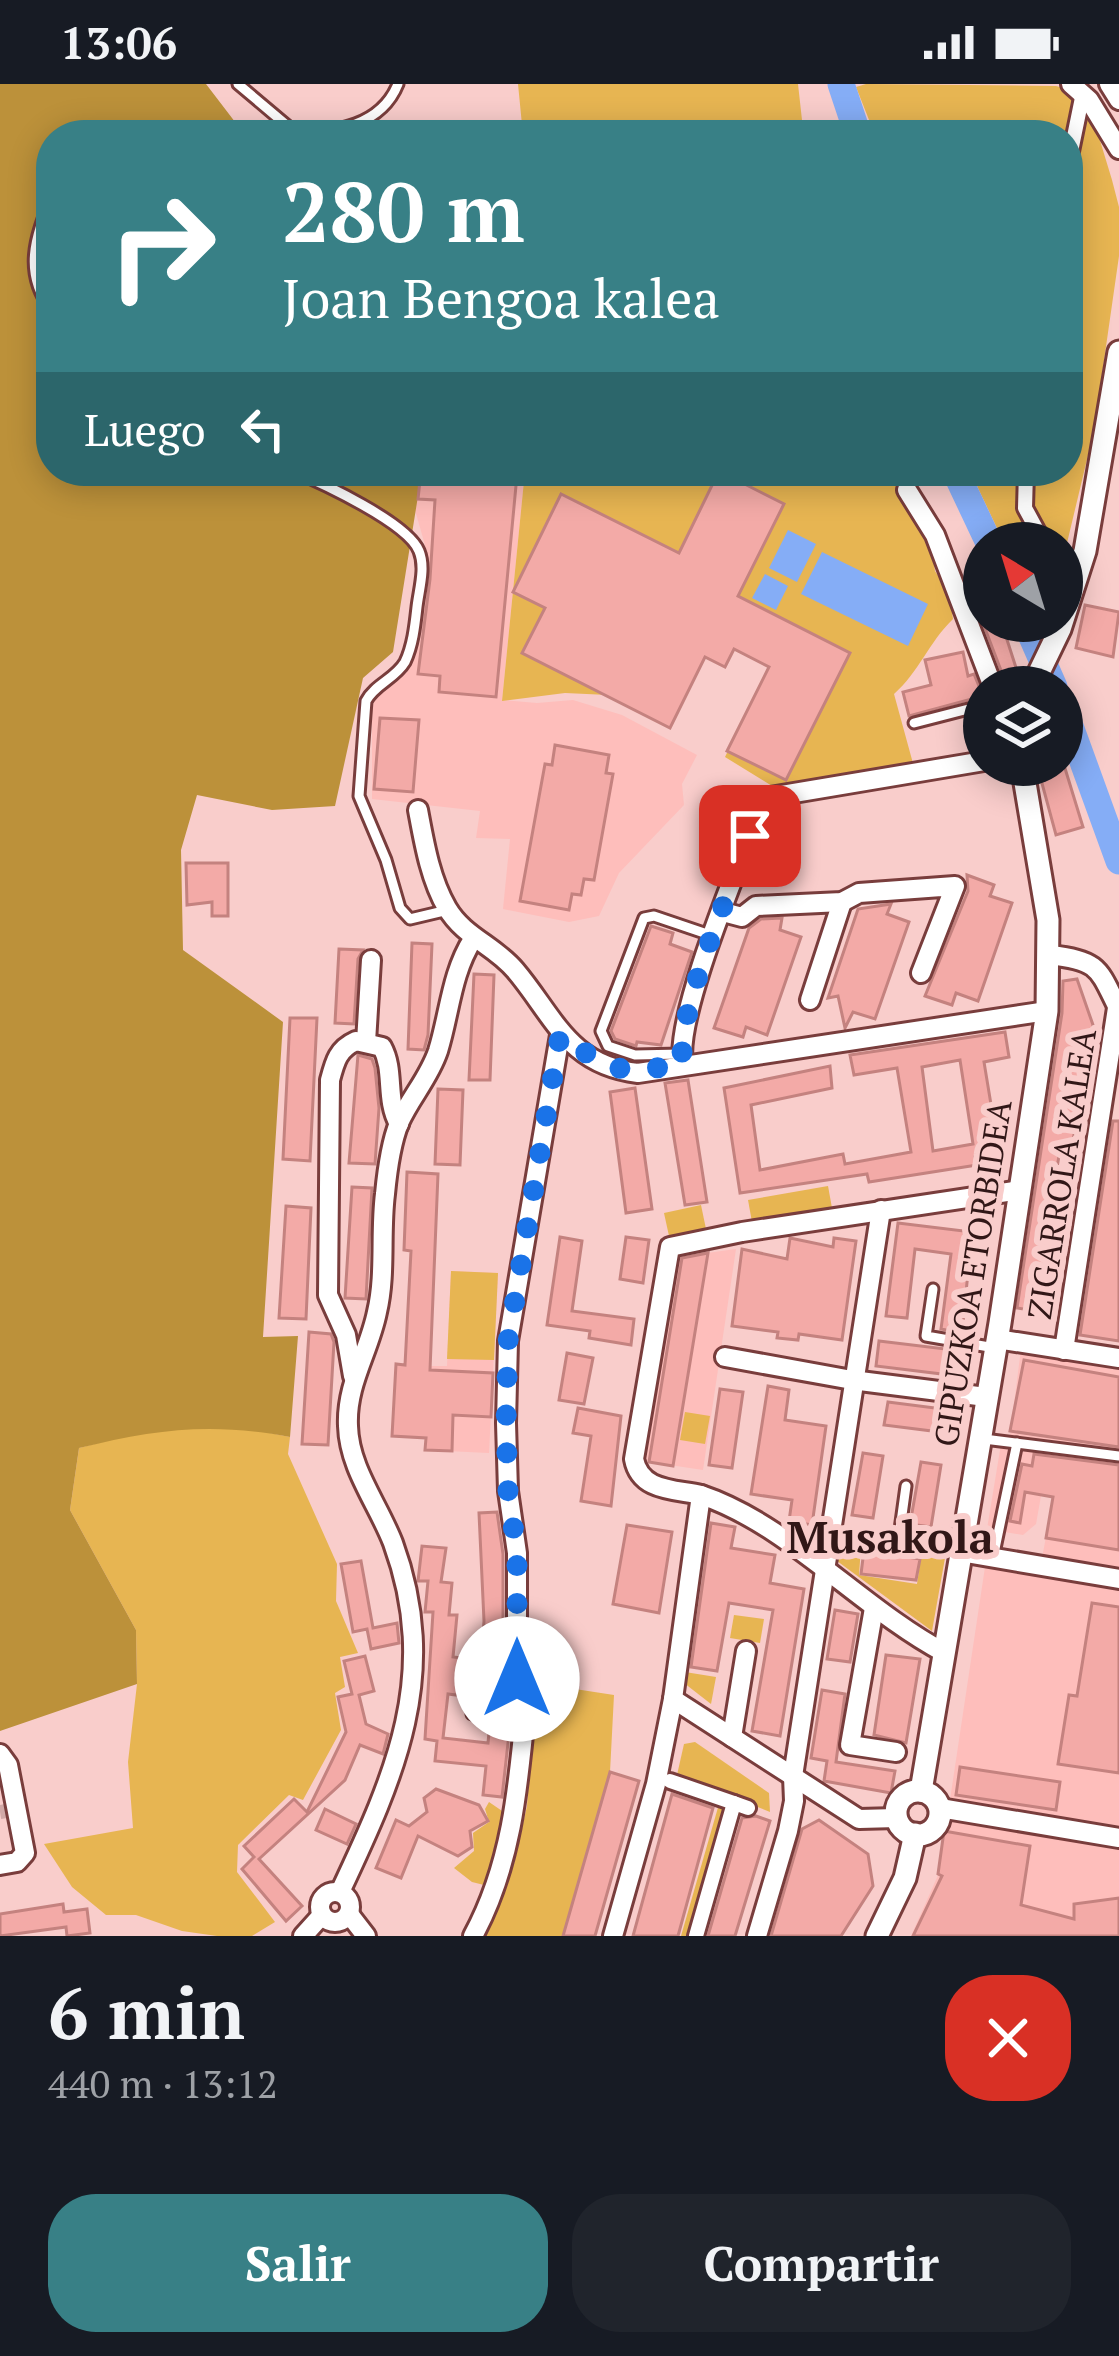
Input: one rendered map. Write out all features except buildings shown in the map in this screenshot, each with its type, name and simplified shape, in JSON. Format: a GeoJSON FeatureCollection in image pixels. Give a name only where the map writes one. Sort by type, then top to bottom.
{"type":"FeatureCollection","features":[{"type":"Feature","properties":{"kind":"street"},"geometry":{"type":"LineString","coordinates":[[1109,84],[1119,100]]}},
{"type":"Feature","properties":{"kind":"street"},"geometry":{"type":"LineString","coordinates":[[1086,92],[1119,149]]}},
{"type":"Feature","properties":{"kind":"street"},"geometry":{"type":"LineString","coordinates":[[1083,556],[1119,352]]}},
{"type":"Feature","properties":{"kind":"street"},"geometry":{"type":"LineString","coordinates":[[1026,486],[1025,508],[1033,522]]}},
{"type":"Feature","properties":{"kind":"street"},"geometry":{"type":"LineString","coordinates":[[907,490],[935,535],[985,666]]}},
{"type":"Feature","properties":{"kind":"street"},"geometry":{"type":"LineString","coordinates":[[682,1059],[680,1041],[712,935],[764,798],[963,765]]}},
{"type":"Feature","properties":{"kind":"street","name":"GIPUZKOA ETORBIDEA"},"geometry":{"type":"LineString","coordinates":[[921,1791],[1047,1011],[1050,955],[1044,884],[1026,786]]}},
{"type":"Feature","properties":{"kind":"street"},"geometry":{"type":"LineString","coordinates":[[418,810],[434,879],[448,910],[473,939],[514,969],[560,1035],[610,1068],[638,1072],[682,1059],[1047,1011]]}},
{"type":"Feature","properties":{"kind":"street"},"geometry":{"type":"LineString","coordinates":[[723,912],[742,917],[757,906],[842,902],[859,893],[955,886],[921,973]]}},
{"type":"Feature","properties":{"kind":"street"},"geometry":{"type":"LineString","coordinates":[[810,1000],[842,902]]}},
{"type":"Feature","properties":{"kind":"street"},"geometry":{"type":"LineString","coordinates":[[353,1376],[364,1358],[379,1308],[384,1196],[399,1124],[436,1056],[454,976],[473,939]]}},
{"type":"Feature","properties":{"kind":"street","name":"ZIGARROLA KALEA"},"geometry":{"type":"LineString","coordinates":[[1050,955],[1099,968],[1118,1009],[1064,1350]]}},
{"type":"Feature","properties":{"kind":"street"},"geometry":{"type":"LineString","coordinates":[[366,1042],[371,960]]}},
{"type":"Feature","properties":{"kind":"street"},"geometry":{"type":"LineString","coordinates":[[473,1936],[490,1904],[516,1808],[527,1693],[517,1679],[517,1553],[508,1468],[510,1329],[560,1035]]}},
{"type":"Feature","properties":{"kind":"street"},"geometry":{"type":"LineString","coordinates":[[340,1892],[386,1788],[412,1698],[414,1650],[394,1547],[350,1447],[347,1422],[353,1376],[346,1335],[328,1295],[329,1103],[335,1060],[344,1047],[356,1040],[382,1047],[389,1060],[391,1110],[399,1124]]}},
{"type":"Feature","properties":{"kind":"street"},"geometry":{"type":"LineString","coordinates":[[945,1653],[742,1513],[701,1495],[644,1483],[634,1459],[670,1247],[1020,1190]]}},
{"type":"Feature","properties":{"kind":"street"},"geometry":{"type":"LineString","coordinates":[[757,1936],[794,1801],[793,1776],[881,1210]]}},
{"type":"Feature","properties":{"kind":"street","name":"ZIGARROLA KALEA"},"geometry":{"type":"LineString","coordinates":[[996,1344],[1119,1358]]}},
{"type":"Feature","properties":{"kind":"street"},"geometry":{"type":"LineString","coordinates":[[725,1357],[986,1397]]}},
{"type":"Feature","properties":{"kind":"street"},"geometry":{"type":"LineString","coordinates":[[614,1936],[656,1784],[673,1699],[701,1495]]}},
{"type":"Feature","properties":{"kind":"street"},"geometry":{"type":"LineString","coordinates":[[960,1552],[1119,1579]]}},
{"type":"Feature","properties":{"kind":"street"},"geometry":{"type":"LineString","coordinates":[[874,1608],[850,1744],[896,1752]]}},
{"type":"Feature","properties":{"kind":"street"},"geometry":{"type":"LineString","coordinates":[[732,1737],[746,1651]]}},
{"type":"Feature","properties":{"kind":"street"},"geometry":{"type":"LineString","coordinates":[[673,1699],[859,1819],[897,1818]]}},
{"type":"Feature","properties":{"kind":"street"},"geometry":{"type":"LineString","coordinates":[[0,1754],[8,1765],[11,1809],[25,1852],[22,1859],[0,1864]]}},
{"type":"Feature","properties":{"kind":"street"},"geometry":{"type":"LineString","coordinates":[[670,1781],[741,1805],[696,1936]]}},
{"type":"Feature","properties":{"kind":"street"},"geometry":{"type":"LineString","coordinates":[[940,1808],[934,1828],[915,1834],[903,1829],[897,1818],[902,1798],[921,1791],[940,1808],[1119,1838]]}},
{"type":"Feature","properties":{"kind":"street"},"geometry":{"type":"LineString","coordinates":[[877,1936],[905,1879],[915,1834]]}},
{"type":"Feature","properties":{"kind":"street"},"geometry":{"type":"LineString","coordinates":[[340,1892],[350,1903],[349,1914],[367,1936]]}},
{"type":"Feature","properties":{"kind":"street"},"geometry":{"type":"LineString","coordinates":[[322,1915],[320,1904],[325,1895],[340,1892]]}},
{"type":"Feature","properties":{"kind":"street"},"geometry":{"type":"LineString","coordinates":[[322,1915],[338,1922],[349,1914]]}},
{"type":"Feature","properties":{"kind":"street"},"geometry":{"type":"LineString","coordinates":[[303,1936],[322,1915]]}},
{"type":"Feature","properties":{"kind":"lane"},"geometry":{"type":"LineString","coordinates":[[238,84],[280,120]]}},
{"type":"Feature","properties":{"kind":"lane"},"geometry":{"type":"LineString","coordinates":[[362,120],[393,96],[398,84]]}},
{"type":"Feature","properties":{"kind":"lane"},"geometry":{"type":"LineString","coordinates":[[36,240],[32,262],[36,284]]}},
{"type":"Feature","properties":{"kind":"lane"},"geometry":{"type":"LineString","coordinates":[[323,486],[409,535],[419,548],[423,565],[411,646],[403,666],[373,688],[366,701],[358,796],[386,860],[400,908],[410,919],[448,910]]}},
{"type":"Feature","properties":{"kind":"lane"},"geometry":{"type":"LineString","coordinates":[[914,723],[963,710]]}},
{"type":"Feature","properties":{"kind":"lane"},"geometry":{"type":"LineString","coordinates":[[682,1059],[608,1046],[601,1031],[644,918],[654,916],[712,935]]}},
{"type":"Feature","properties":{"kind":"lane"},"geometry":{"type":"LineString","coordinates":[[933,1288],[926,1336],[996,1344]]}},
{"type":"Feature","properties":{"kind":"lane"},"geometry":{"type":"LineString","coordinates":[[979,1438],[1119,1456]]}},
{"type":"Feature","properties":{"kind":"lane"},"geometry":{"type":"LineString","coordinates":[[993,1558],[1017,1443]]}},
{"type":"Feature","properties":{"kind":"lane"},"geometry":{"type":"LineString","coordinates":[[906,1486],[898,1544],[960,1552]]}},
{"type":"Feature","properties":{"kind":"lane"},"geometry":{"type":"LineString","coordinates":[[472,1714],[485,1706],[497,1684],[517,1679]]}},
{"type":"Feature","properties":{"kind":"shaded area"},"geometry":{"type":"Polygon","coordinates":[[[0,84],[206,84],[234,120],[36,120],[36,486],[420,486],[393,652],[363,678],[335,806],[272,810],[197,795],[181,850],[183,950],[283,1022],[263,1337],[298,1336],[290,1437],[184,1430],[79,1448],[70,1510],[136,1630],[137,1684],[0,1731],[0,84]]]}},
{"type":"Feature","properties":{"kind":"shaded area"},"geometry":{"type":"Polygon","coordinates":[[[518,84],[798,84],[802,120],[522,120],[518,84]]]}},
{"type":"Feature","properties":{"kind":"shaded area"},"geometry":{"type":"Polygon","coordinates":[[[866,84],[1056,86],[1071,90],[1095,124],[1119,207],[1119,256],[1083,476],[1083,120],[869,120],[856,87],[866,84]]]}},
{"type":"Feature","properties":{"kind":"shaded area"},"geometry":{"type":"Polygon","coordinates":[[[413,486],[523,486],[502,700],[573,700],[622,715],[697,755],[682,784],[684,805],[619,873],[599,916],[569,922],[503,909],[510,839],[476,838],[480,811],[372,799],[372,702],[407,672],[414,647],[425,545],[411,496],[413,486]]]}},
{"type":"Feature","properties":{"kind":"shaded area"},"geometry":{"type":"Polygon","coordinates":[[[524,486],[897,486],[930,536],[935,571],[949,592],[953,619],[894,694],[914,767],[777,789],[725,757],[769,667],[734,650],[725,667],[705,658],[608,695],[565,693],[502,701],[524,486]]]}},
{"type":"Feature","properties":{"kind":"shaded area"},"geometry":{"type":"Polygon","coordinates":[[[977,486],[1081,486],[1072,522],[994,522],[977,486]]]}},
{"type":"Feature","properties":{"kind":"shaded area"},"geometry":{"type":"Polygon","coordinates":[[[828,1186],[832,1208],[752,1222],[748,1200],[828,1186]]]}},
{"type":"Feature","properties":{"kind":"shaded area"},"geometry":{"type":"Polygon","coordinates":[[[701,1205],[706,1229],[669,1236],[664,1213],[701,1205]]]}},
{"type":"Feature","properties":{"kind":"shaded area"},"geometry":{"type":"Polygon","coordinates":[[[736,1249],[703,1470],[643,1461],[677,1257],[736,1249]]]}},
{"type":"Feature","properties":{"kind":"shaded area"},"geometry":{"type":"Polygon","coordinates":[[[451,1271],[498,1273],[489,1453],[425,1450],[430,1366],[447,1366],[451,1271]]]}},
{"type":"Feature","properties":{"kind":"shaded area"},"geometry":{"type":"Polygon","coordinates":[[[451,1271],[498,1273],[494,1360],[447,1359],[451,1271]]]}},
{"type":"Feature","properties":{"kind":"shaded area"},"geometry":{"type":"Polygon","coordinates":[[[1021,1349],[1119,1365],[1119,1936],[911,1936],[939,1873],[985,1567],[1040,1569],[1063,1445],[1010,1435],[1021,1349]]]}},
{"type":"Feature","properties":{"kind":"shaded area"},"geometry":{"type":"Polygon","coordinates":[[[685,1412],[710,1416],[705,1444],[680,1440],[685,1412]]]}},
{"type":"Feature","properties":{"kind":"shaded area"},"geometry":{"type":"Polygon","coordinates":[[[240,1427],[290,1437],[288,1454],[337,1564],[336,1601],[358,1653],[340,1657],[345,1687],[335,1693],[341,1730],[303,1800],[289,1795],[238,1845],[237,1872],[275,1922],[252,1936],[217,1936],[182,1931],[136,1915],[106,1915],[72,1887],[44,1844],[133,1828],[128,1762],[137,1684],[136,1630],[70,1510],[79,1448],[148,1430],[240,1427]]]}},
{"type":"Feature","properties":{"kind":"shaded area"},"geometry":{"type":"Polygon","coordinates":[[[1001,1444],[1049,1451],[1036,1524],[1023,1535],[987,1529],[1001,1444]]]}},
{"type":"Feature","properties":{"kind":"shaded area"},"geometry":{"type":"Polygon","coordinates":[[[836,1542],[861,1547],[859,1575],[917,1584],[921,1557],[945,1558],[932,1631],[833,1558],[836,1542]]]}},
{"type":"Feature","properties":{"kind":"shaded area"},"geometry":{"type":"Polygon","coordinates":[[[734,1615],[764,1619],[760,1643],[730,1638],[734,1615]]]}},
{"type":"Feature","properties":{"kind":"shaded area"},"geometry":{"type":"Polygon","coordinates":[[[685,1672],[716,1677],[711,1704],[684,1683],[685,1672]]]}},
{"type":"Feature","properties":{"kind":"shaded area"},"geometry":{"type":"Polygon","coordinates":[[[536,1686],[614,1695],[610,1772],[563,1936],[484,1936],[514,1864],[527,1806],[536,1686]]]}},
{"type":"Feature","properties":{"kind":"shaded area"},"geometry":{"type":"Polygon","coordinates":[[[695,1742],[769,1793],[770,1812],[677,1775],[684,1744],[695,1742]]]}},
{"type":"Feature","properties":{"kind":"shaded area"},"geometry":{"type":"Polygon","coordinates":[[[489,1802],[508,1815],[488,1886],[472,1882],[454,1868],[474,1851],[473,1833],[489,1822],[485,1809],[489,1802]]]}},
{"type":"Feature","properties":{"kind":"shaded area"},"geometry":{"type":"Polygon","coordinates":[[[719,1804],[729,1805],[692,1936],[681,1936],[719,1804]]]}},
{"type":"Feature","properties":{"kind":"water"},"geometry":{"type":"Polygon","coordinates":[[[788,530],[816,544],[797,582],[769,568],[788,530]]]}},
{"type":"Feature","properties":{"kind":"water"},"geometry":{"type":"Polygon","coordinates":[[[822,552],[928,604],[908,646],[801,594],[822,552]]]}},
{"type":"Feature","properties":{"kind":"water"},"geometry":{"type":"Polygon","coordinates":[[[765,574],[788,586],[776,610],[752,598],[765,574]]]}},
{"type":"Feature","properties":{"kind":"waterway"},"geometry":{"type":"LineString","coordinates":[[841,84],[853,120]]}},
{"type":"Feature","properties":{"kind":"waterway"},"geometry":{"type":"LineString","coordinates":[[962,486],[979,522]]}},
{"type":"Feature","properties":{"kind":"waterway"},"geometry":{"type":"LineString","coordinates":[[1034,642],[1045,666]]}},
{"type":"Feature","properties":{"kind":"waterway"},"geometry":{"type":"LineString","coordinates":[[1083,762],[1119,861]]}},
{"type":"Feature","properties":{"kind":"tunnel"},"geometry":{"type":"LineString","coordinates":[[0,1812],[6,1811]]}},
{"type":"Feature","properties":{"kind":"district","name":"Musakola"},"geometry":{"type":"Point","coordinates":[890,1536]}},
{"type":"Feature","properties":{"kind":"route"},"geometry":{"type":"LineString","coordinates":[[517,1679],[517,1553],[508,1491],[506,1424],[508,1341],[560,1035],[610,1068],[638,1072],[683,1064],[680,1041],[712,935],[750,836]]}}]}
